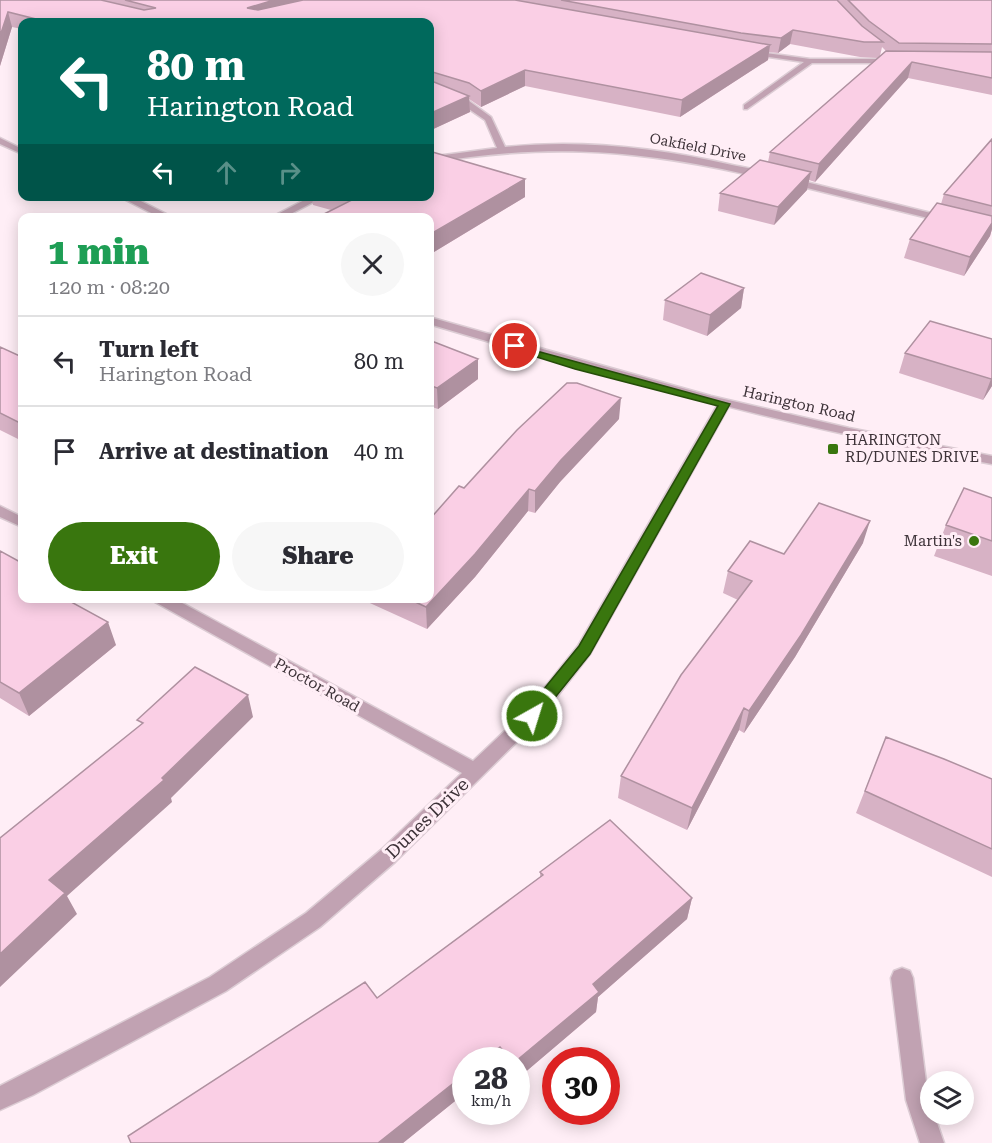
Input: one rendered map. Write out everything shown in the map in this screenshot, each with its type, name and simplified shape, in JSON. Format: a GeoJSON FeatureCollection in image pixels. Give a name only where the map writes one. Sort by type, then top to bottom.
{"type":"FeatureCollection","features":[{"type":"Feature","properties":{"kind":"street"},"geometry":{"type":"LineString","coordinates":[[877,50],[892,61]]}},
{"type":"Feature","properties":{"kind":"street"},"geometry":{"type":"LineString","coordinates":[[738,52],[810,61],[904,61]]}},
{"type":"Feature","properties":{"kind":"street"},"geometry":{"type":"LineString","coordinates":[[747,107],[810,61]]}},
{"type":"Feature","properties":{"kind":"street"},"geometry":{"type":"LineString","coordinates":[[434,92],[466,103],[488,119],[502,148]]}},
{"type":"Feature","properties":{"kind":"street"},"geometry":{"type":"LineString","coordinates":[[0,141],[18,150]]}},
{"type":"Feature","properties":{"kind":"street","name":"Oakfield Drive"},"geometry":{"type":"LineString","coordinates":[[434,159],[502,148],[560,146],[661,152],[773,177]]}},
{"type":"Feature","properties":{"kind":"street"},"geometry":{"type":"LineString","coordinates":[[784,180],[957,223]]}},
{"type":"Feature","properties":{"kind":"street"},"geometry":{"type":"LineString","coordinates":[[133,201],[159,213]]}},
{"type":"Feature","properties":{"kind":"street"},"geometry":{"type":"LineString","coordinates":[[285,213],[310,201]]}},
{"type":"Feature","properties":{"kind":"street","name":"Harington Road"},"geometry":{"type":"LineString","coordinates":[[434,322],[579,366],[724,404],[915,447],[992,460]]}},
{"type":"Feature","properties":{"kind":"street","name":"Dunes Drive"},"geometry":{"type":"LineString","coordinates":[[0,1098],[25,1087],[218,984],[313,920],[388,856],[532,716],[584,650],[724,404]]}},
{"type":"Feature","properties":{"kind":"street"},"geometry":{"type":"LineString","coordinates":[[0,511],[18,521]]}},
{"type":"Feature","properties":{"kind":"street","name":"Proctor Road"},"geometry":{"type":"LineString","coordinates":[[169,603],[475,771]]}},
{"type":"Feature","properties":{"kind":"street"},"geometry":{"type":"LineString","coordinates":[[902,978],[918,1100],[932,1143]]}},
{"type":"Feature","properties":{"kind":"building"},"geometry":{"type":"Polygon","coordinates":[[[0,0],[101,0],[144,10],[156,8],[125,0],[274,0],[247,8],[258,10],[303,0],[515,0],[770,45],[682,100],[525,70],[481,91],[469,83],[434,72],[434,18],[32,18],[8,12],[0,36],[0,0]]]}},
{"type":"Feature","properties":{"kind":"building"},"geometry":{"type":"Polygon","coordinates":[[[561,0],[837,0],[862,26],[883,42],[864,42],[793,30],[781,38],[741,33],[561,0]]]}},
{"type":"Feature","properties":{"kind":"building"},"geometry":{"type":"Polygon","coordinates":[[[848,0],[992,0],[992,44],[899,43],[869,21],[848,0]]]}},
{"type":"Feature","properties":{"kind":"building"},"geometry":{"type":"Polygon","coordinates":[[[886,51],[992,52],[992,78],[912,62],[819,164],[770,152],[886,51]]]}},
{"type":"Feature","properties":{"kind":"building"},"geometry":{"type":"Polygon","coordinates":[[[434,82],[469,96],[434,112],[434,82]]]}},
{"type":"Feature","properties":{"kind":"building"},"geometry":{"type":"Polygon","coordinates":[[[992,139],[992,206],[944,194],[992,139]]]}},
{"type":"Feature","properties":{"kind":"building"},"geometry":{"type":"Polygon","coordinates":[[[434,152],[525,179],[434,232],[434,213],[326,213],[350,201],[434,201],[434,152]]]}},
{"type":"Feature","properties":{"kind":"building"},"geometry":{"type":"Polygon","coordinates":[[[760,160],[811,172],[778,207],[720,193],[760,160]]]}},
{"type":"Feature","properties":{"kind":"building"},"geometry":{"type":"Polygon","coordinates":[[[937,203],[992,216],[992,223],[970,257],[910,239],[937,203]]]}},
{"type":"Feature","properties":{"kind":"building"},"geometry":{"type":"Polygon","coordinates":[[[701,273],[744,288],[710,315],[665,300],[701,273]]]}},
{"type":"Feature","properties":{"kind":"building"},"geometry":{"type":"Polygon","coordinates":[[[930,321],[992,339],[992,378],[905,353],[930,321]]]}},
{"type":"Feature","properties":{"kind":"building"},"geometry":{"type":"Polygon","coordinates":[[[434,342],[478,359],[437,388],[434,387],[434,342]]]}},
{"type":"Feature","properties":{"kind":"building"},"geometry":{"type":"Polygon","coordinates":[[[0,347],[18,355],[18,422],[0,413],[0,347]]]}},
{"type":"Feature","properties":{"kind":"building"},"geometry":{"type":"Polygon","coordinates":[[[567,383],[577,383],[621,398],[561,460],[535,491],[529,489],[475,554],[434,598],[434,514],[459,486],[464,488],[517,430],[567,383]]]}},
{"type":"Feature","properties":{"kind":"building"},"geometry":{"type":"Polygon","coordinates":[[[964,488],[992,498],[992,541],[946,525],[964,488]]]}},
{"type":"Feature","properties":{"kind":"building"},"geometry":{"type":"Polygon","coordinates":[[[819,503],[870,521],[801,635],[749,711],[744,708],[692,808],[621,776],[681,675],[752,581],[728,571],[750,541],[784,554],[819,503]]]}},
{"type":"Feature","properties":{"kind":"building"},"geometry":{"type":"Polygon","coordinates":[[[0,551],[18,561],[18,603],[73,603],[108,622],[19,693],[0,682],[0,551]]]}},
{"type":"Feature","properties":{"kind":"building"},"geometry":{"type":"Polygon","coordinates":[[[418,603],[430,603],[426,607],[418,603]]]}},
{"type":"Feature","properties":{"kind":"building"},"geometry":{"type":"Polygon","coordinates":[[[195,667],[248,695],[162,778],[164,780],[49,880],[65,893],[0,954],[0,838],[143,723],[137,720],[195,667]]]}},
{"type":"Feature","properties":{"kind":"building"},"geometry":{"type":"Polygon","coordinates":[[[886,737],[992,779],[992,849],[865,791],[886,737]]]}},
{"type":"Feature","properties":{"kind":"building"},"geometry":{"type":"Polygon","coordinates":[[[610,820],[692,898],[593,984],[599,992],[530,1049],[530,1047],[452,1047],[452,1084],[378,1143],[131,1143],[128,1136],[365,982],[377,998],[543,875],[540,872],[610,820]]]}},
{"type":"Feature","properties":{"kind":"place","name":"HARINGTON RD/DUNES DRIVE"},"geometry":{"type":"Point","coordinates":[833,449]}},
{"type":"Feature","properties":{"kind":"place","name":"Martin's"},"geometry":{"type":"Point","coordinates":[974,541]}},
{"type":"Feature","properties":{"kind":"route"},"geometry":{"type":"LineString","coordinates":[[515,346],[579,366],[724,404],[584,650],[532,716]]}}]}
